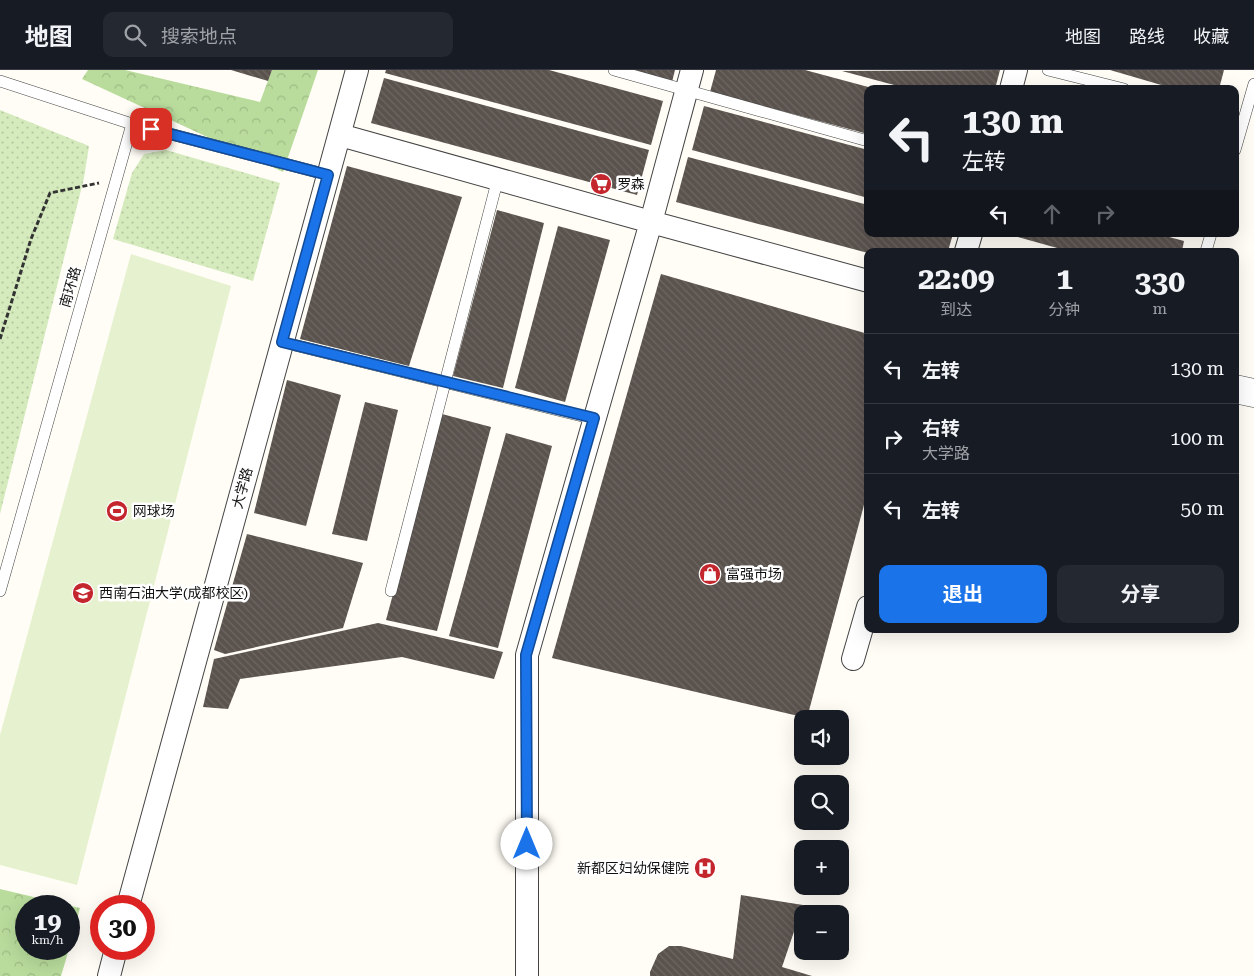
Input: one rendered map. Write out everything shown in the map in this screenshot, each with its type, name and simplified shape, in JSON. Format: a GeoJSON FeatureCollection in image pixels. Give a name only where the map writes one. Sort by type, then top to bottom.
{"type":"FeatureCollection","features":[{"type":"Feature","properties":{"kind":"street","name":"大学路"},"geometry":{"type":"LineString","coordinates":[[131,895],[357,70]]}},
{"type":"Feature","properties":{"kind":"street"},"geometry":{"type":"LineString","coordinates":[[1012,85],[1016,70]]}},
{"type":"Feature","properties":{"kind":"street"},"geometry":{"type":"LineString","coordinates":[[527,976],[526,655],[690,80]]}},
{"type":"Feature","properties":{"kind":"street"},"geometry":{"type":"LineString","coordinates":[[340,134],[864,280]]}},
{"type":"Feature","properties":{"kind":"street"},"geometry":{"type":"LineString","coordinates":[[1239,390],[1254,394]]}},
{"type":"Feature","properties":{"kind":"street"},"geometry":{"type":"LineString","coordinates":[[853,659],[864,621]]}},
{"type":"Feature","properties":{"kind":"street"},"geometry":{"type":"LineString","coordinates":[[109,976],[113,960]]}},
{"type":"Feature","properties":{"kind":"lane"},"geometry":{"type":"LineString","coordinates":[[614,70],[690,80],[864,140]]}},
{"type":"Feature","properties":{"kind":"lane"},"geometry":{"type":"LineString","coordinates":[[1048,70],[1108,85]]}},
{"type":"Feature","properties":{"kind":"lane"},"geometry":{"type":"LineString","coordinates":[[0,81],[132,124],[328,175]]}},
{"type":"Feature","properties":{"kind":"lane"},"geometry":{"type":"LineString","coordinates":[[1240,117],[1254,84]]}},
{"type":"Feature","properties":{"kind":"lane","name":"南环路"},"geometry":{"type":"LineString","coordinates":[[0,591],[132,124]]}},
{"type":"Feature","properties":{"kind":"lane"},"geometry":{"type":"LineString","coordinates":[[391,591],[498,178]]}},
{"type":"Feature","properties":{"kind":"lane"},"geometry":{"type":"LineString","coordinates":[[282,342],[594,418]]}},
{"type":"Feature","properties":{"kind":"path"},"geometry":{"type":"LineString","coordinates":[[0,339],[31,239],[50,193],[116,180]]}},
{"type":"Feature","properties":{"kind":"green space"},"geometry":{"type":"Polygon","coordinates":[[[88,70],[125,70],[260,102],[272,70],[318,70],[283,172],[82,79],[88,70]]]}},
{"type":"Feature","properties":{"kind":"green space"},"geometry":{"type":"Polygon","coordinates":[[[0,110],[89,146],[84,178],[0,514],[0,110]]]}},
{"type":"Feature","properties":{"kind":"green space"},"geometry":{"type":"Polygon","coordinates":[[[166,150],[280,183],[253,281],[113,239],[132,173],[144,154],[166,150]]]}},
{"type":"Feature","properties":{"kind":"green space","name":"网球场"},"geometry":{"type":"Polygon","coordinates":[[[131,254],[231,286],[77,885],[0,865],[0,735],[131,254]]]}},
{"type":"Feature","properties":{"kind":"green space"},"geometry":{"type":"Polygon","coordinates":[[[0,889],[25,895],[15,895],[15,960],[66,960],[61,976],[0,976],[0,889]]]}},
{"type":"Feature","properties":{"kind":"building"},"geometry":{"type":"Polygon","coordinates":[[[231,70],[272,70],[268,81],[231,70]]]}},
{"type":"Feature","properties":{"kind":"building"},"geometry":{"type":"Polygon","coordinates":[[[386,70],[549,70],[663,101],[651,145],[385,73],[386,70]]]}},
{"type":"Feature","properties":{"kind":"building"},"geometry":{"type":"Polygon","coordinates":[[[631,70],[675,70],[672,82],[631,70]]]}},
{"type":"Feature","properties":{"kind":"building"},"geometry":{"type":"Polygon","coordinates":[[[716,70],[805,70],[864,86],[864,133],[710,92],[716,70]]]}},
{"type":"Feature","properties":{"kind":"building"},"geometry":{"type":"Polygon","coordinates":[[[1000,70],[996,85],[894,85],[842,71],[1000,70]]]}},
{"type":"Feature","properties":{"kind":"building"},"geometry":{"type":"Polygon","coordinates":[[[1110,70],[1224,70],[1220,85],[1161,85],[1110,70]]]}},
{"type":"Feature","properties":{"kind":"building"},"geometry":{"type":"Polygon","coordinates":[[[384,78],[649,150],[637,195],[371,123],[384,78]]]}},
{"type":"Feature","properties":{"kind":"building"},"geometry":{"type":"Polygon","coordinates":[[[704,106],[864,149],[864,197],[692,150],[704,106]]]}},
{"type":"Feature","properties":{"kind":"building"},"geometry":{"type":"Polygon","coordinates":[[[688,157],[864,204],[864,237],[952,237],[949,248],[864,248],[864,252],[676,202],[688,157]]]}},
{"type":"Feature","properties":{"kind":"building"},"geometry":{"type":"Polygon","coordinates":[[[347,166],[462,197],[409,366],[300,339],[347,166]]]}},
{"type":"Feature","properties":{"kind":"building"},"geometry":{"type":"Polygon","coordinates":[[[497,210],[544,223],[503,388],[453,376],[497,210]]]}},
{"type":"Feature","properties":{"kind":"building"},"geometry":{"type":"Polygon","coordinates":[[[558,226],[610,240],[565,402],[515,388],[558,226]]]}},
{"type":"Feature","properties":{"kind":"building"},"geometry":{"type":"Polygon","coordinates":[[[1018,237],[1169,237],[1184,241],[1183,248],[1057,248],[1018,237]]]}},
{"type":"Feature","properties":{"kind":"building","name":"富强市场"},"geometry":{"type":"Polygon","coordinates":[[[661,274],[864,333],[864,505],[809,710],[794,710],[794,715],[552,658],[661,274]]]}},
{"type":"Feature","properties":{"kind":"building"},"geometry":{"type":"Polygon","coordinates":[[[287,380],[341,395],[306,526],[254,513],[287,380]]]}},
{"type":"Feature","properties":{"kind":"building"},"geometry":{"type":"Polygon","coordinates":[[[365,402],[398,410],[367,541],[332,534],[365,402]]]}},
{"type":"Feature","properties":{"kind":"building"},"geometry":{"type":"Polygon","coordinates":[[[442,414],[491,427],[437,631],[386,620],[442,414]]]}},
{"type":"Feature","properties":{"kind":"building"},"geometry":{"type":"Polygon","coordinates":[[[506,433],[552,446],[498,648],[449,636],[506,433]]]}},
{"type":"Feature","properties":{"kind":"building"},"geometry":{"type":"Polygon","coordinates":[[[247,534],[363,563],[343,628],[225,654],[214,650],[247,534]]]}},
{"type":"Feature","properties":{"kind":"building"},"geometry":{"type":"Polygon","coordinates":[[[378,623],[503,652],[494,679],[402,657],[240,679],[228,709],[203,707],[214,659],[378,623]]]}},
{"type":"Feature","properties":{"kind":"building"},"geometry":{"type":"Polygon","coordinates":[[[741,895],[803,905],[794,905],[794,932],[782,967],[812,976],[650,976],[658,954],[669,946],[681,946],[733,959],[741,895]]]}},
{"type":"Feature","properties":{"kind":"place","name":"罗森"},"geometry":{"type":"Point","coordinates":[601,184]}},
{"type":"Feature","properties":{"kind":"place","name":"网球场"},"geometry":{"type":"Point","coordinates":[117,511]}},
{"type":"Feature","properties":{"kind":"place","name":"富强市场"},"geometry":{"type":"Point","coordinates":[710,574]}},
{"type":"Feature","properties":{"kind":"place","name":"西南石油大学(成都校区)"},"geometry":{"type":"Point","coordinates":[83,593]}},
{"type":"Feature","properties":{"kind":"place","name":"新都区妇幼保健院"},"geometry":{"type":"Point","coordinates":[705,868]}},
{"type":"Feature","properties":{"kind":"route"},"geometry":{"type":"LineString","coordinates":[[151,129],[328,175],[282,342],[594,418],[526,655],[527,844]]}}]}
